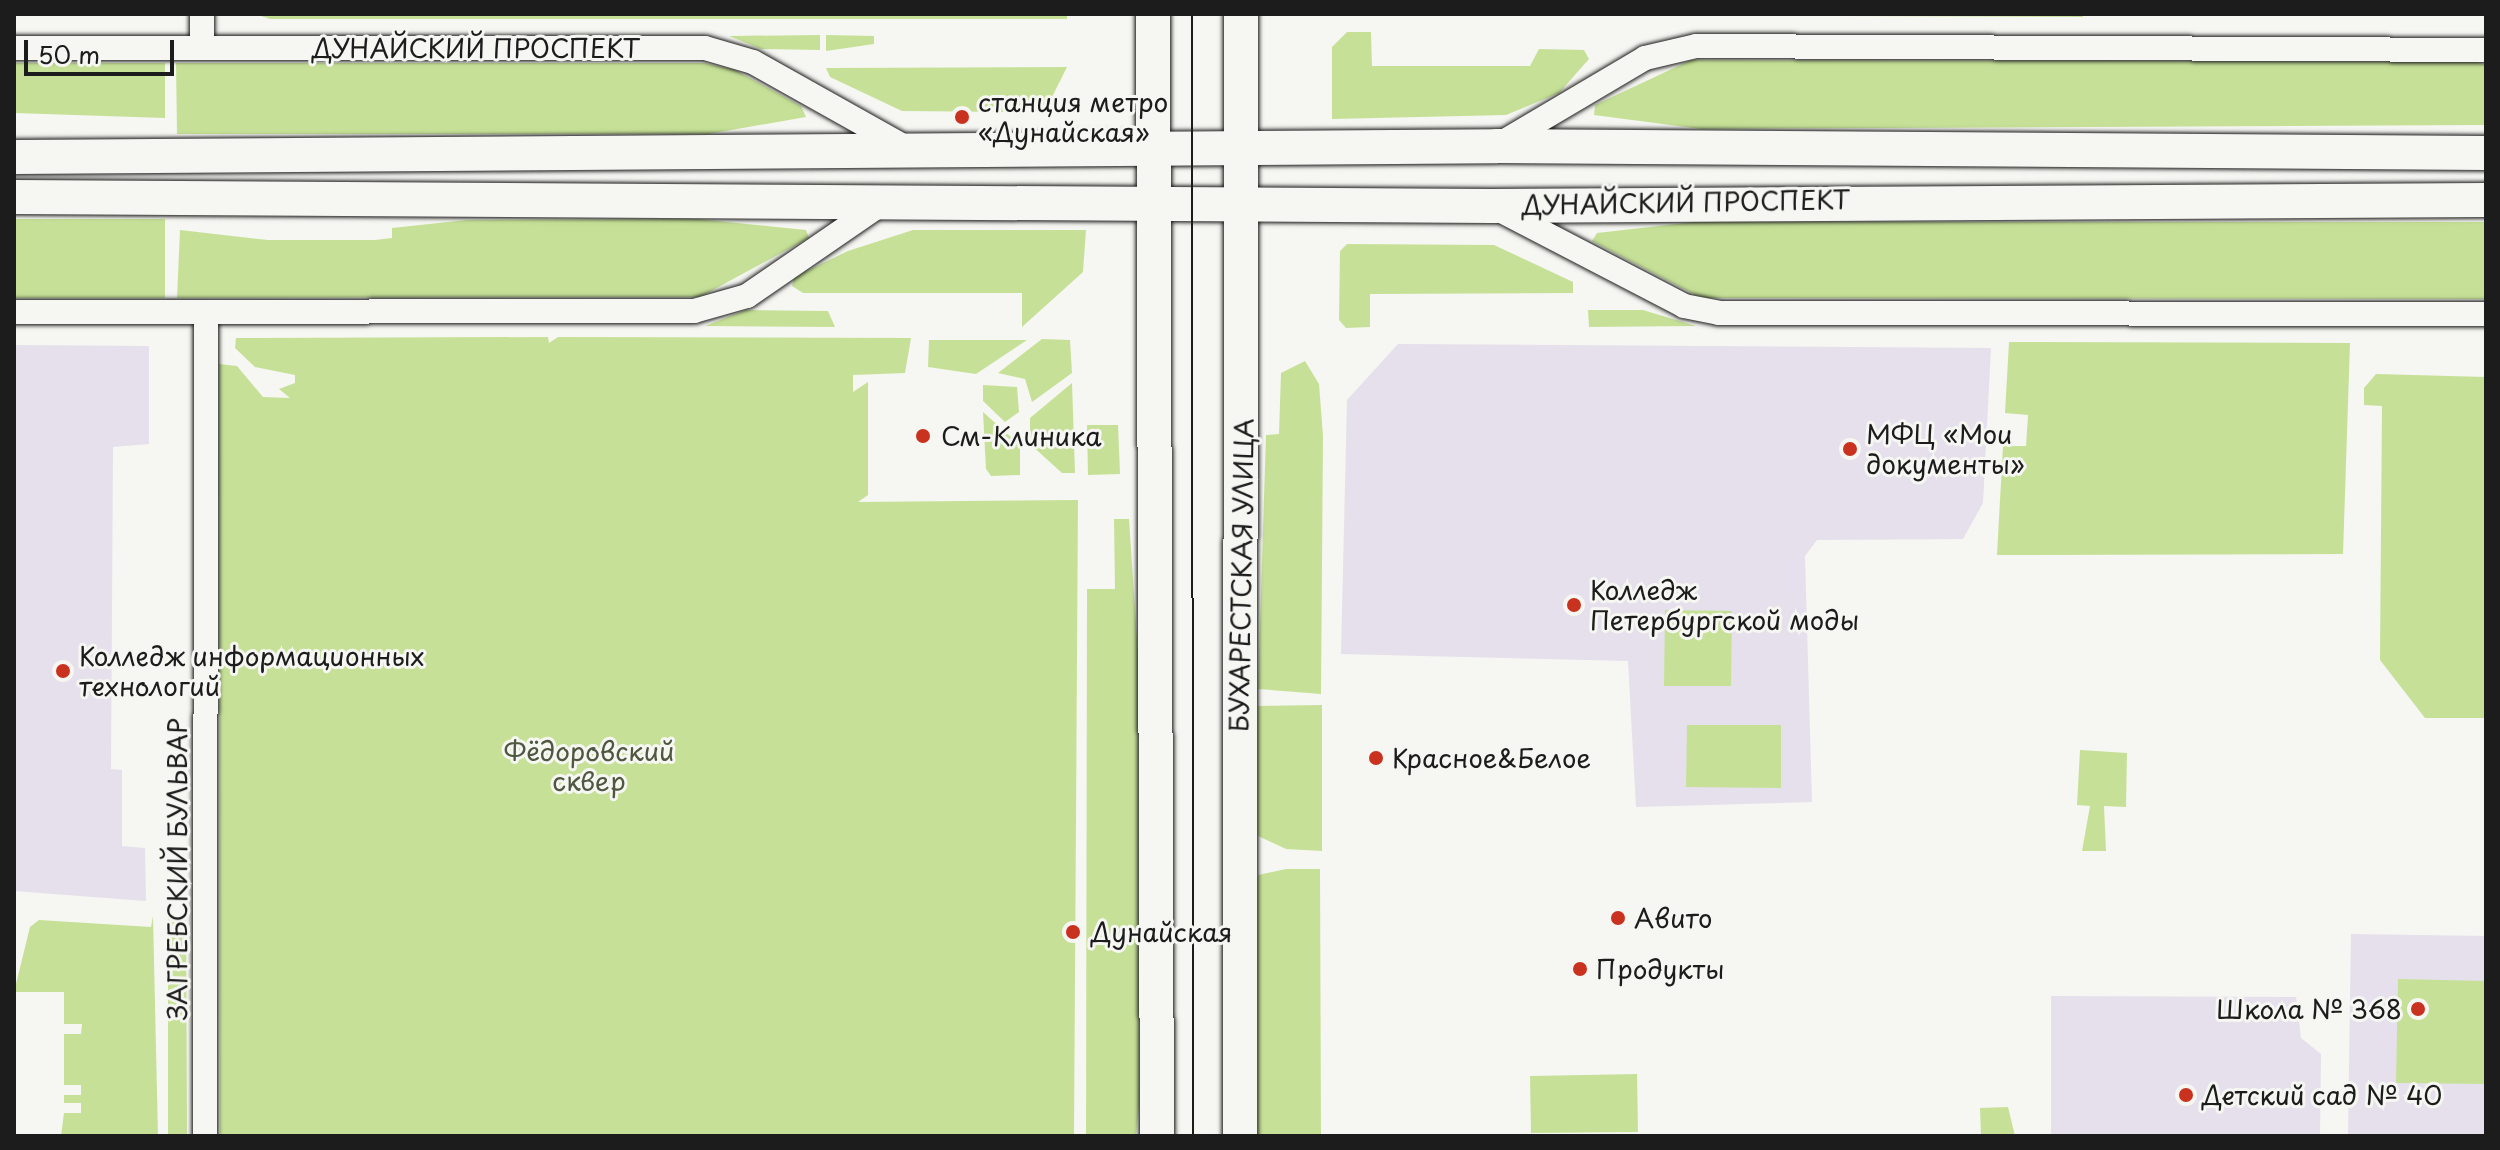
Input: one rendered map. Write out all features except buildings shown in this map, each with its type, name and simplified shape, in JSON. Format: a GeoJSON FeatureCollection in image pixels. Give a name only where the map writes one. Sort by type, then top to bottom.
{"type":"FeatureCollection","features":[{"type":"Feature","properties":{"kind":"main road"},"geometry":{"type":"LineString","coordinates":[[1153,14],[1157,1136]]}},
{"type":"Feature","properties":{"kind":"main road","name":"БУХАРЕСТСКАЯ УЛИЦА"},"geometry":{"type":"LineString","coordinates":[[1240,1136],[1241,14]]}},
{"type":"Feature","properties":{"kind":"main road","name":"ДУНАЙСКИЙ ПРОСПЕКТ"},"geometry":{"type":"LineString","coordinates":[[14,157],[1497,146],[2486,153]]}},
{"type":"Feature","properties":{"kind":"main road","name":"ДУНАЙСКИЙ ПРОСПЕКТ"},"geometry":{"type":"LineString","coordinates":[[14,197],[1492,206],[1705,199],[2486,200]]}},
{"type":"Feature","properties":{"kind":"street"},"geometry":{"type":"LineString","coordinates":[[202,14],[202,47]]}},
{"type":"Feature","properties":{"kind":"street"},"geometry":{"type":"LineString","coordinates":[[1497,146],[1645,58],[1696,46],[2486,50]]}},
{"type":"Feature","properties":{"kind":"street","name":"ДУНАЙСКИЙ ПРОСПЕКТ"},"geometry":{"type":"LineString","coordinates":[[14,48],[705,48],[753,62],[912,152]]}},
{"type":"Feature","properties":{"kind":"street"},"geometry":{"type":"LineString","coordinates":[[14,312],[694,311],[747,296],[885,201]]}},
{"type":"Feature","properties":{"kind":"street"},"geometry":{"type":"LineString","coordinates":[[1492,206],[1684,306],[1719,313],[2486,314]]}},
{"type":"Feature","properties":{"kind":"street","name":"ЗАГРЕБСКИЙ БУЛЬВАР"},"geometry":{"type":"LineString","coordinates":[[205,1136],[206,314]]}},
{"type":"Feature","properties":{"kind":"shaded area","name":"Колледж Петербургской моды"},"geometry":{"type":"Polygon","coordinates":[[[1398,344],[1991,348],[1983,503],[1963,539],[1817,540],[1805,556],[1812,802],[1636,807],[1628,661],[1341,654],[1347,400],[1398,344]]]}},
{"type":"Feature","properties":{"kind":"shaded area","name":"Колледж информационных технологий"},"geometry":{"type":"Polygon","coordinates":[[[14,345],[149,346],[149,444],[113,447],[111,769],[122,770],[122,846],[145,848],[146,901],[14,891],[14,345]]]}},
{"type":"Feature","properties":{"kind":"shaded area","name":"Школа № 368"},"geometry":{"type":"Polygon","coordinates":[[[2351,934],[2486,936],[2486,1136],[2348,1136],[2351,934]]]}},
{"type":"Feature","properties":{"kind":"shaded area","name":"Детский сад № 40"},"geometry":{"type":"Polygon","coordinates":[[[2051,996],[2296,997],[2301,1038],[2321,1054],[2320,1136],[2051,1136],[2051,996]]]}},
{"type":"Feature","properties":{"kind":"green space"},"geometry":{"type":"Polygon","coordinates":[[[255,14],[1067,14],[1067,19],[270,19],[255,14]]]}},
{"type":"Feature","properties":{"kind":"green space"},"geometry":{"type":"Polygon","coordinates":[[[2082,14],[2083,17],[1618,15],[2082,14]]]}},
{"type":"Feature","properties":{"kind":"green space"},"geometry":{"type":"Polygon","coordinates":[[[1347,32],[1371,32],[1372,66],[1530,66],[1539,49],[1584,50],[1589,59],[1559,93],[1506,115],[1332,119],[1332,47],[1347,32]]]}},
{"type":"Feature","properties":{"kind":"green space"},"geometry":{"type":"Polygon","coordinates":[[[820,35],[820,50],[761,49],[729,36],[820,35]]]}},
{"type":"Feature","properties":{"kind":"green space"},"geometry":{"type":"Polygon","coordinates":[[[826,35],[874,36],[874,44],[826,51],[826,35]]]}},
{"type":"Feature","properties":{"kind":"green space"},"geometry":{"type":"Polygon","coordinates":[[[1691,60],[2477,62],[2486,65],[2486,125],[1701,129],[1594,115],[1595,105],[1691,60]]]}},
{"type":"Feature","properties":{"kind":"green space"},"geometry":{"type":"Polygon","coordinates":[[[14,63],[165,63],[165,118],[14,113],[14,63]]]}},
{"type":"Feature","properties":{"kind":"green space"},"geometry":{"type":"Polygon","coordinates":[[[176,63],[704,63],[735,70],[801,106],[806,117],[708,134],[177,134],[176,63]]]}},
{"type":"Feature","properties":{"kind":"green space"},"geometry":{"type":"Polygon","coordinates":[[[1067,67],[1048,105],[1010,112],[902,111],[830,77],[826,68],[1067,67]]]}},
{"type":"Feature","properties":{"kind":"green space"},"geometry":{"type":"Polygon","coordinates":[[[14,219],[165,219],[165,298],[14,298],[14,219]]]}},
{"type":"Feature","properties":{"kind":"green space"},"geometry":{"type":"Polygon","coordinates":[[[697,219],[806,230],[809,238],[700,297],[177,298],[180,230],[268,240],[375,240],[392,238],[392,228],[467,220],[697,219]]]}},
{"type":"Feature","properties":{"kind":"green space"},"geometry":{"type":"Polygon","coordinates":[[[1694,222],[2486,222],[2486,299],[1701,298],[1592,241],[1597,233],[1694,222]]]}},
{"type":"Feature","properties":{"kind":"green space"},"geometry":{"type":"Polygon","coordinates":[[[913,230],[1086,230],[1083,272],[1022,327],[1022,293],[803,293],[792,286],[794,277],[848,251],[913,230]]]}},
{"type":"Feature","properties":{"kind":"green space"},"geometry":{"type":"Polygon","coordinates":[[[1347,244],[1494,245],[1573,282],[1573,293],[1370,294],[1370,327],[1346,328],[1339,320],[1340,251],[1347,244]]]}},
{"type":"Feature","properties":{"kind":"green space"},"geometry":{"type":"Polygon","coordinates":[[[746,310],[828,311],[835,327],[705,326],[746,310]]]}},
{"type":"Feature","properties":{"kind":"green space"},"geometry":{"type":"Polygon","coordinates":[[[1588,310],[1643,310],[1696,326],[1589,327],[1588,310]]]}},
{"type":"Feature","properties":{"kind":"green space","name":"Фёдоровский сквер"},"geometry":{"type":"Polygon","coordinates":[[[548,337],[549,343],[558,337],[911,338],[905,373],[853,375],[853,392],[868,382],[868,495],[858,502],[1078,500],[1074,1136],[220,1136],[219,364],[237,366],[263,397],[290,398],[279,389],[295,383],[295,375],[255,367],[235,348],[236,338],[548,337]]]}},
{"type":"Feature","properties":{"kind":"green space"},"geometry":{"type":"Polygon","coordinates":[[[1042,339],[1070,340],[1072,373],[1032,402],[1025,379],[998,373],[1042,339]]]}},
{"type":"Feature","properties":{"kind":"green space"},"geometry":{"type":"Polygon","coordinates":[[[929,340],[1027,340],[976,374],[928,367],[929,340]]]}},
{"type":"Feature","properties":{"kind":"green space"},"geometry":{"type":"Polygon","coordinates":[[[2009,342],[2350,343],[2343,554],[1997,555],[2003,446],[2026,446],[2028,415],[2005,413],[2009,342]]]}},
{"type":"Feature","properties":{"kind":"green space"},"geometry":{"type":"Polygon","coordinates":[[[1305,361],[1319,384],[1323,436],[1321,694],[1258,689],[1266,435],[1279,434],[1281,373],[1305,361]]]}},
{"type":"Feature","properties":{"kind":"green space"},"geometry":{"type":"Polygon","coordinates":[[[2376,374],[2486,377],[2486,718],[2425,718],[2380,660],[2382,406],[2364,405],[2364,388],[2376,374]]]}},
{"type":"Feature","properties":{"kind":"green space"},"geometry":{"type":"Polygon","coordinates":[[[1072,383],[1075,473],[1062,473],[1030,444],[1030,418],[1072,383]]]}},
{"type":"Feature","properties":{"kind":"green space"},"geometry":{"type":"Polygon","coordinates":[[[983,385],[1017,387],[1019,412],[1005,422],[983,401],[983,385]]]}},
{"type":"Feature","properties":{"kind":"green space"},"geometry":{"type":"Polygon","coordinates":[[[983,412],[1020,445],[1020,475],[991,476],[986,469],[983,412]]]}},
{"type":"Feature","properties":{"kind":"green space"},"geometry":{"type":"Polygon","coordinates":[[[1087,425],[1118,425],[1120,474],[1088,475],[1087,425]]]}},
{"type":"Feature","properties":{"kind":"green space"},"geometry":{"type":"Polygon","coordinates":[[[1114,519],[1129,519],[1138,655],[1139,1106],[1136,1136],[1086,1136],[1087,589],[1115,589],[1114,519]]]}},
{"type":"Feature","properties":{"kind":"green space"},"geometry":{"type":"Polygon","coordinates":[[[1665,610],[1732,611],[1731,686],[1664,686],[1665,610]]]}},
{"type":"Feature","properties":{"kind":"green space"},"geometry":{"type":"Polygon","coordinates":[[[1322,705],[1322,851],[1286,849],[1258,836],[1258,706],[1322,705]]]}},
{"type":"Feature","properties":{"kind":"green space"},"geometry":{"type":"Polygon","coordinates":[[[1687,725],[1781,725],[1781,788],[1686,787],[1687,725]]]}},
{"type":"Feature","properties":{"kind":"green space"},"geometry":{"type":"Polygon","coordinates":[[[2080,750],[2127,753],[2126,807],[2104,806],[2106,851],[2082,851],[2090,806],[2077,805],[2080,750]]]}},
{"type":"Feature","properties":{"kind":"green space"},"geometry":{"type":"Polygon","coordinates":[[[1286,869],[1320,869],[1321,1136],[1258,1136],[1258,875],[1286,869]]]}},
{"type":"Feature","properties":{"kind":"green space"},"geometry":{"type":"Polygon","coordinates":[[[153,916],[158,1136],[61,1136],[64,1113],[81,1113],[81,1103],[64,1103],[64,1095],[81,1095],[81,1085],[64,1085],[64,1034],[81,1034],[82,1024],[64,1024],[64,992],[14,992],[30,927],[39,920],[151,927],[153,916]]]}},
{"type":"Feature","properties":{"kind":"green space"},"geometry":{"type":"Polygon","coordinates":[[[168,917],[186,917],[187,1136],[168,1136],[168,917]]]}},
{"type":"Feature","properties":{"kind":"green space"},"geometry":{"type":"Polygon","coordinates":[[[2398,979],[2486,981],[2486,1084],[2396,1083],[2398,979]]]}},
{"type":"Feature","properties":{"kind":"green space"},"geometry":{"type":"Polygon","coordinates":[[[1637,1074],[1638,1132],[1531,1133],[1530,1076],[1637,1074]]]}},
{"type":"Feature","properties":{"kind":"green space"},"geometry":{"type":"Polygon","coordinates":[[[2008,1107],[2015,1136],[1981,1136],[1980,1108],[2008,1107]]]}},
{"type":"Feature","properties":{"kind":"tram line"},"geometry":{"type":"LineString","coordinates":[[1192,14],[1193,1136]]}},
{"type":"Feature","properties":{"kind":"place","name":"станция метро «Дунайская»"},"geometry":{"type":"Point","coordinates":[962,117]}},
{"type":"Feature","properties":{"kind":"place","name":"См-Клиника"},"geometry":{"type":"Point","coordinates":[923,436]}},
{"type":"Feature","properties":{"kind":"place","name":"МФЦ «Мои документы»"},"geometry":{"type":"Point","coordinates":[1850,449]}},
{"type":"Feature","properties":{"kind":"place","name":"Колледж Петербургской моды"},"geometry":{"type":"Point","coordinates":[1574,605]}},
{"type":"Feature","properties":{"kind":"place","name":"Колледж информационных технологий"},"geometry":{"type":"Point","coordinates":[63,671]}},
{"type":"Feature","properties":{"kind":"place","name":"Красное&Белое"},"geometry":{"type":"Point","coordinates":[1376,758]}},
{"type":"Feature","properties":{"kind":"place","name":"Авито"},"geometry":{"type":"Point","coordinates":[1618,918]}},
{"type":"Feature","properties":{"kind":"place","name":"Дунайская"},"geometry":{"type":"Point","coordinates":[1073,932]}},
{"type":"Feature","properties":{"kind":"place","name":"Продукты"},"geometry":{"type":"Point","coordinates":[1580,969]}},
{"type":"Feature","properties":{"kind":"place","name":"Школа № 368"},"geometry":{"type":"Point","coordinates":[2418,1009]}},
{"type":"Feature","properties":{"kind":"place","name":"Детский сад № 40"},"geometry":{"type":"Point","coordinates":[2186,1095]}}]}
